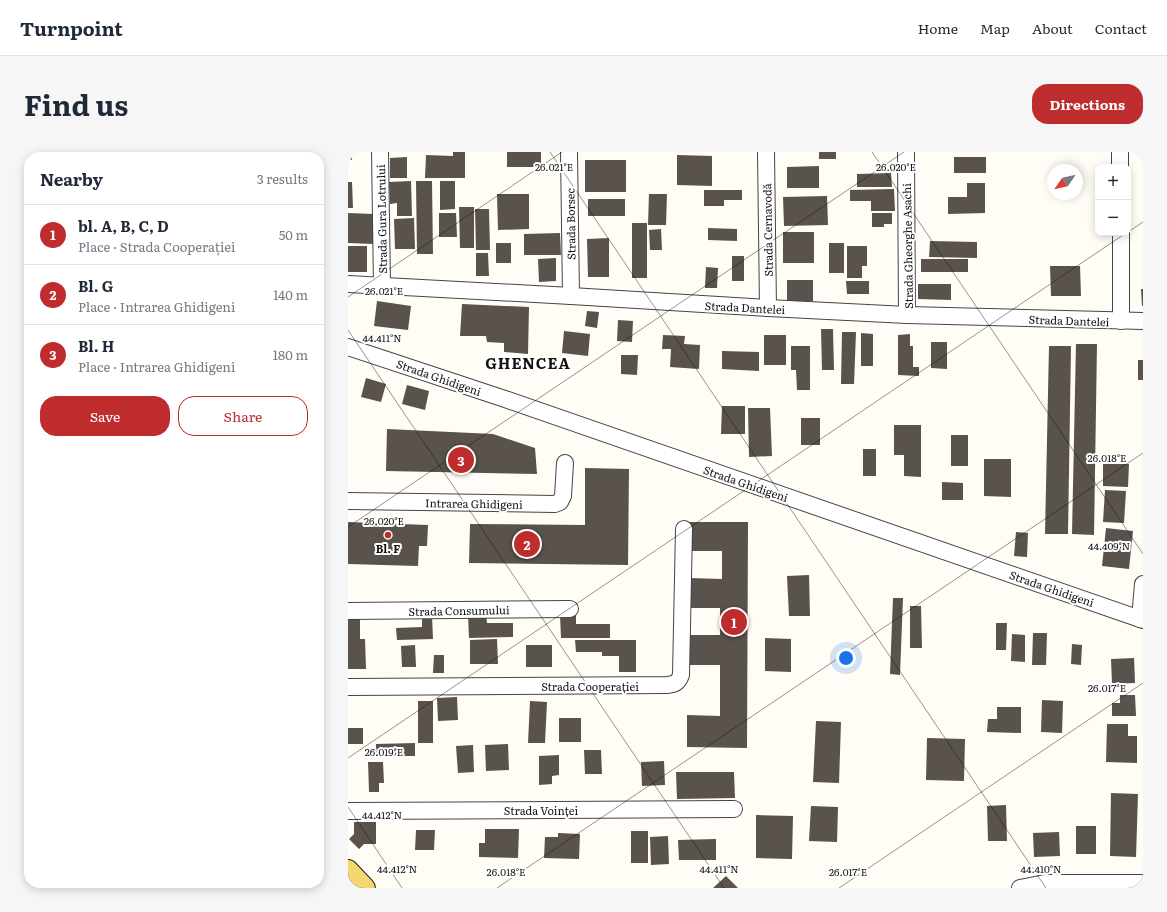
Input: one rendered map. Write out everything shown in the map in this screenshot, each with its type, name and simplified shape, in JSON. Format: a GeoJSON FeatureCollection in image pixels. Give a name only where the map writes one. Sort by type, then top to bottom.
{"type":"FeatureCollection","features":[{"type":"Feature","properties":{"kind":"main road"},"geometry":{"type":"LineString","coordinates":[[348,870],[365,888]]}},
{"type":"Feature","properties":{"kind":"street","name":"Strada Gura Lotrului"},"geometry":{"type":"LineString","coordinates":[[380,152],[382,286]]}},
{"type":"Feature","properties":{"kind":"street","name":"Strada Borsec"},"geometry":{"type":"LineString","coordinates":[[569,152],[571,296]]}},
{"type":"Feature","properties":{"kind":"street","name":"Strada Cernavodă"},"geometry":{"type":"LineString","coordinates":[[766,152],[768,308]]}},
{"type":"Feature","properties":{"kind":"street","name":"Strada Gheorghe Asachi"},"geometry":{"type":"LineString","coordinates":[[906,152],[907,315]]}},
{"type":"Feature","properties":{"kind":"street"},"geometry":{"type":"LineString","coordinates":[[1120,152],[1120,164]]}},
{"type":"Feature","properties":{"kind":"street"},"geometry":{"type":"LineString","coordinates":[[1121,236],[1121,321]]}},
{"type":"Feature","properties":{"kind":"street","name":"Strada Dantelei"},"geometry":{"type":"LineString","coordinates":[[348,284],[907,315],[1143,322]]}},
{"type":"Feature","properties":{"kind":"street","name":"Strada Ghidigeni"},"geometry":{"type":"LineString","coordinates":[[348,347],[502,398],[1142,619]]}},
{"type":"Feature","properties":{"kind":"street","name":"Intrarea Ghidigeni"},"geometry":{"type":"LineString","coordinates":[[348,501],[555,504],[560,502],[563,496],[565,462]]}},
{"type":"Feature","properties":{"kind":"street","name":"Strada Cooperației"},"geometry":{"type":"LineString","coordinates":[[348,687],[675,684],[679,681],[681,675],[684,529]]}},
{"type":"Feature","properties":{"kind":"street"},"geometry":{"type":"LineString","coordinates":[[1142,619],[1143,584]]}},
{"type":"Feature","properties":{"kind":"street","name":"Strada Consumului"},"geometry":{"type":"LineString","coordinates":[[348,611],[570,609]]}},
{"type":"Feature","properties":{"kind":"street","name":"Strada Voinței"},"geometry":{"type":"LineString","coordinates":[[348,811],[734,809]]}},
{"type":"Feature","properties":{"kind":"street"},"geometry":{"type":"LineString","coordinates":[[1020,888],[1045,883],[1143,883]]}},
{"type":"Feature","properties":{"kind":"building"},"geometry":{"type":"Polygon","coordinates":[[[348,152],[352,152],[352,160],[348,159],[348,152]]]}},
{"type":"Feature","properties":{"kind":"building"},"geometry":{"type":"Polygon","coordinates":[[[453,152],[465,152],[465,178],[425,178],[426,155],[453,156],[453,152]]]}},
{"type":"Feature","properties":{"kind":"building"},"geometry":{"type":"Polygon","coordinates":[[[507,152],[541,152],[541,167],[507,167],[507,152]]]}},
{"type":"Feature","properties":{"kind":"building"},"geometry":{"type":"Polygon","coordinates":[[[819,152],[836,152],[836,159],[819,159],[819,152]]]}},
{"type":"Feature","properties":{"kind":"building"},"geometry":{"type":"Polygon","coordinates":[[[677,155],[712,156],[712,186],[677,185],[677,155]]]}},
{"type":"Feature","properties":{"kind":"building"},"geometry":{"type":"Polygon","coordinates":[[[407,157],[407,178],[390,178],[390,158],[407,157]]]}},
{"type":"Feature","properties":{"kind":"building"},"geometry":{"type":"Polygon","coordinates":[[[954,157],[986,157],[986,173],[954,173],[954,157]]]}},
{"type":"Feature","properties":{"kind":"building"},"geometry":{"type":"Polygon","coordinates":[[[585,160],[626,160],[626,192],[585,192],[585,160]]]}},
{"type":"Feature","properties":{"kind":"building"},"geometry":{"type":"Polygon","coordinates":[[[819,166],[819,188],[787,188],[787,167],[819,166]]]}},
{"type":"Feature","properties":{"kind":"building"},"geometry":{"type":"Polygon","coordinates":[[[891,173],[892,187],[857,187],[857,174],[891,173]]]}},
{"type":"Feature","properties":{"kind":"building"},"geometry":{"type":"Polygon","coordinates":[[[411,181],[412,216],[397,216],[397,203],[390,204],[389,182],[411,181]]]}},
{"type":"Feature","properties":{"kind":"building"},"geometry":{"type":"Polygon","coordinates":[[[416,181],[432,181],[433,254],[417,254],[416,181]]]}},
{"type":"Feature","properties":{"kind":"building"},"geometry":{"type":"Polygon","coordinates":[[[440,181],[455,181],[455,209],[440,210],[440,181]]]}},
{"type":"Feature","properties":{"kind":"building"},"geometry":{"type":"Polygon","coordinates":[[[348,182],[352,182],[353,208],[348,208],[348,182]]]}},
{"type":"Feature","properties":{"kind":"building"},"geometry":{"type":"Polygon","coordinates":[[[967,183],[985,183],[985,213],[948,214],[948,197],[967,197],[967,183]]]}},
{"type":"Feature","properties":{"kind":"building"},"geometry":{"type":"Polygon","coordinates":[[[894,189],[895,211],[871,211],[871,201],[850,201],[850,190],[894,189]]]}},
{"type":"Feature","properties":{"kind":"building"},"geometry":{"type":"Polygon","coordinates":[[[704,190],[742,190],[742,200],[724,200],[724,206],[704,206],[704,190]]]}},
{"type":"Feature","properties":{"kind":"building"},"geometry":{"type":"Polygon","coordinates":[[[497,194],[529,194],[529,229],[498,230],[497,194]]]}},
{"type":"Feature","properties":{"kind":"building"},"geometry":{"type":"Polygon","coordinates":[[[649,194],[667,194],[666,225],[648,225],[649,194]]]}},
{"type":"Feature","properties":{"kind":"building"},"geometry":{"type":"Polygon","coordinates":[[[827,196],[828,225],[784,226],[783,197],[827,196]]]}},
{"type":"Feature","properties":{"kind":"building"},"geometry":{"type":"Polygon","coordinates":[[[588,199],[625,199],[625,216],[588,216],[588,199]]]}},
{"type":"Feature","properties":{"kind":"building"},"geometry":{"type":"Polygon","coordinates":[[[459,207],[474,207],[474,248],[460,248],[459,207]]]}},
{"type":"Feature","properties":{"kind":"building"},"geometry":{"type":"Polygon","coordinates":[[[475,209],[489,209],[490,250],[476,250],[475,209]]]}},
{"type":"Feature","properties":{"kind":"building"},"geometry":{"type":"Polygon","coordinates":[[[348,213],[374,214],[373,244],[348,243],[348,213]]]}},
{"type":"Feature","properties":{"kind":"building"},"geometry":{"type":"Polygon","coordinates":[[[439,213],[456,213],[457,237],[439,237],[439,213]]]}},
{"type":"Feature","properties":{"kind":"building"},"geometry":{"type":"Polygon","coordinates":[[[872,213],[892,213],[892,224],[884,224],[884,227],[872,227],[872,213]]]}},
{"type":"Feature","properties":{"kind":"building"},"geometry":{"type":"Polygon","coordinates":[[[414,218],[415,249],[395,249],[394,219],[414,218]]]}},
{"type":"Feature","properties":{"kind":"building"},"geometry":{"type":"Polygon","coordinates":[[[632,223],[647,223],[647,278],[632,278],[632,223]]]}},
{"type":"Feature","properties":{"kind":"building"},"geometry":{"type":"Polygon","coordinates":[[[708,228],[737,229],[737,241],[708,240],[708,228]]]}},
{"type":"Feature","properties":{"kind":"building"},"geometry":{"type":"Polygon","coordinates":[[[661,229],[662,250],[650,250],[649,230],[661,229]]]}},
{"type":"Feature","properties":{"kind":"building"},"geometry":{"type":"Polygon","coordinates":[[[783,232],[814,232],[814,263],[783,263],[783,232]]]}},
{"type":"Feature","properties":{"kind":"building"},"geometry":{"type":"Polygon","coordinates":[[[560,233],[561,255],[524,255],[524,234],[560,233]]]}},
{"type":"Feature","properties":{"kind":"building"},"geometry":{"type":"Polygon","coordinates":[[[609,238],[609,277],[588,277],[587,239],[609,238]]]}},
{"type":"Feature","properties":{"kind":"building"},"geometry":{"type":"Polygon","coordinates":[[[930,241],[977,242],[977,258],[929,257],[930,241]]]}},
{"type":"Feature","properties":{"kind":"building"},"geometry":{"type":"Polygon","coordinates":[[[496,243],[511,243],[511,263],[496,263],[496,243]]]}},
{"type":"Feature","properties":{"kind":"building"},"geometry":{"type":"Polygon","coordinates":[[[829,243],[844,243],[844,273],[829,273],[829,243]]]}},
{"type":"Feature","properties":{"kind":"building"},"geometry":{"type":"Polygon","coordinates":[[[348,246],[367,246],[367,272],[348,272],[348,246]]]}},
{"type":"Feature","properties":{"kind":"building"},"geometry":{"type":"Polygon","coordinates":[[[847,246],[867,246],[867,266],[862,266],[862,278],[847,278],[847,246]]]}},
{"type":"Feature","properties":{"kind":"building"},"geometry":{"type":"Polygon","coordinates":[[[476,253],[488,253],[489,276],[476,276],[476,253]]]}},
{"type":"Feature","properties":{"kind":"building"},"geometry":{"type":"Polygon","coordinates":[[[732,256],[744,256],[744,281],[732,281],[732,256]]]}},
{"type":"Feature","properties":{"kind":"building"},"geometry":{"type":"Polygon","coordinates":[[[556,258],[556,281],[539,282],[538,259],[556,258]]]}},
{"type":"Feature","properties":{"kind":"building"},"geometry":{"type":"Polygon","coordinates":[[[921,259],[968,259],[968,272],[921,272],[921,259]]]}},
{"type":"Feature","properties":{"kind":"building"},"geometry":{"type":"Polygon","coordinates":[[[1050,266],[1080,266],[1081,296],[1051,296],[1050,266]]]}},
{"type":"Feature","properties":{"kind":"building"},"geometry":{"type":"Polygon","coordinates":[[[706,267],[718,268],[717,288],[705,288],[706,267]]]}},
{"type":"Feature","properties":{"kind":"building"},"geometry":{"type":"Polygon","coordinates":[[[787,280],[813,280],[813,301],[787,301],[787,280]]]}},
{"type":"Feature","properties":{"kind":"building"},"geometry":{"type":"Polygon","coordinates":[[[846,281],[869,281],[869,294],[847,294],[846,281]]]}},
{"type":"Feature","properties":{"kind":"building"},"geometry":{"type":"Polygon","coordinates":[[[918,284],[951,284],[951,300],[918,299],[918,284]]]}},
{"type":"Feature","properties":{"kind":"building"},"geometry":{"type":"Polygon","coordinates":[[[1141,289],[1143,289],[1143,306],[1142,306],[1141,289]]]}},
{"type":"Feature","properties":{"kind":"building"},"geometry":{"type":"Polygon","coordinates":[[[377,301],[411,306],[408,330],[374,326],[377,301]]]}},
{"type":"Feature","properties":{"kind":"building"},"geometry":{"type":"Polygon","coordinates":[[[462,304],[529,307],[528,354],[504,352],[504,343],[487,342],[486,336],[460,336],[462,304]]]}},
{"type":"Feature","properties":{"kind":"building"},"geometry":{"type":"Polygon","coordinates":[[[587,311],[599,312],[597,328],[585,326],[587,311]]]}},
{"type":"Feature","properties":{"kind":"building"},"geometry":{"type":"Polygon","coordinates":[[[618,320],[633,321],[632,342],[617,341],[618,320]]]}},
{"type":"Feature","properties":{"kind":"building"},"geometry":{"type":"Polygon","coordinates":[[[821,329],[833,329],[834,370],[822,370],[821,329]]]}},
{"type":"Feature","properties":{"kind":"building"},"geometry":{"type":"Polygon","coordinates":[[[564,331],[590,334],[588,356],[562,353],[564,331]]]}},
{"type":"Feature","properties":{"kind":"building"},"geometry":{"type":"Polygon","coordinates":[[[842,332],[856,332],[854,384],[841,384],[842,332]]]}},
{"type":"Feature","properties":{"kind":"building"},"geometry":{"type":"Polygon","coordinates":[[[861,333],[873,334],[873,366],[861,366],[861,333]]]}},
{"type":"Feature","properties":{"kind":"building"},"geometry":{"type":"Polygon","coordinates":[[[910,334],[910,346],[913,346],[913,367],[919,367],[919,376],[898,375],[898,335],[910,334]]]}},
{"type":"Feature","properties":{"kind":"building"},"geometry":{"type":"Polygon","coordinates":[[[663,335],[685,336],[684,344],[700,345],[699,369],[670,367],[671,349],[662,349],[663,335]]]}},
{"type":"Feature","properties":{"kind":"building"},"geometry":{"type":"Polygon","coordinates":[[[764,335],[786,335],[786,365],[764,365],[764,335]]]}},
{"type":"Feature","properties":{"kind":"building"},"geometry":{"type":"Polygon","coordinates":[[[931,342],[947,342],[947,369],[931,368],[931,342]]]}},
{"type":"Feature","properties":{"kind":"building"},"geometry":{"type":"Polygon","coordinates":[[[1076,344],[1097,344],[1094,535],[1072,534],[1076,344]]]}},
{"type":"Feature","properties":{"kind":"building"},"geometry":{"type":"Polygon","coordinates":[[[791,346],[810,346],[810,390],[797,390],[796,370],[791,370],[791,346]]]}},
{"type":"Feature","properties":{"kind":"building"},"geometry":{"type":"Polygon","coordinates":[[[1049,346],[1071,346],[1068,534],[1045,534],[1049,346]]]}},
{"type":"Feature","properties":{"kind":"building"},"geometry":{"type":"Polygon","coordinates":[[[722,351],[759,352],[759,371],[722,369],[722,351]]]}},
{"type":"Feature","properties":{"kind":"building"},"geometry":{"type":"Polygon","coordinates":[[[621,355],[638,355],[637,375],[621,374],[621,355]]]}},
{"type":"Feature","properties":{"kind":"building"},"geometry":{"type":"Polygon","coordinates":[[[1138,360],[1143,360],[1143,380],[1138,380],[1138,360]]]}},
{"type":"Feature","properties":{"kind":"building"},"geometry":{"type":"Polygon","coordinates":[[[366,378],[386,384],[381,402],[361,397],[366,378]]]}},
{"type":"Feature","properties":{"kind":"building"},"geometry":{"type":"Polygon","coordinates":[[[407,385],[429,391],[425,410],[402,404],[407,385]]]}},
{"type":"Feature","properties":{"kind":"building"},"geometry":{"type":"Polygon","coordinates":[[[722,406],[745,406],[745,434],[721,434],[722,406]]]}},
{"type":"Feature","properties":{"kind":"building"},"geometry":{"type":"Polygon","coordinates":[[[748,408],[770,408],[772,456],[749,457],[748,408]]]}},
{"type":"Feature","properties":{"kind":"building"},"geometry":{"type":"Polygon","coordinates":[[[801,418],[820,418],[820,445],[801,445],[801,418]]]}},
{"type":"Feature","properties":{"kind":"building"},"geometry":{"type":"Polygon","coordinates":[[[894,425],[921,425],[921,477],[904,476],[904,455],[894,455],[894,425]]]}},
{"type":"Feature","properties":{"kind":"building"},"geometry":{"type":"Polygon","coordinates":[[[387,429],[493,434],[535,448],[537,474],[386,471],[387,429]]]}},
{"type":"Feature","properties":{"kind":"building"},"geometry":{"type":"Polygon","coordinates":[[[951,435],[968,435],[968,466],[951,466],[951,435]]]}},
{"type":"Feature","properties":{"kind":"building"},"geometry":{"type":"Polygon","coordinates":[[[863,449],[876,449],[876,476],[863,476],[863,449]]]}},
{"type":"Feature","properties":{"kind":"building"},"geometry":{"type":"Polygon","coordinates":[[[984,459],[1011,459],[1011,497],[984,496],[984,459]]]}},
{"type":"Feature","properties":{"kind":"building"},"geometry":{"type":"Polygon","coordinates":[[[1103,464],[1129,464],[1128,487],[1103,486],[1103,464]]]}},
{"type":"Feature","properties":{"kind":"building"},"geometry":{"type":"Polygon","coordinates":[[[585,468],[629,469],[628,565],[469,563],[470,524],[585,525],[585,468]]]}},
{"type":"Feature","properties":{"kind":"building"},"geometry":{"type":"Polygon","coordinates":[[[942,482],[963,483],[963,500],[942,500],[942,482]]]}},
{"type":"Feature","properties":{"kind":"building"},"geometry":{"type":"Polygon","coordinates":[[[1105,490],[1126,491],[1124,523],[1103,522],[1105,490]]]}},
{"type":"Feature","properties":{"kind":"building","name":"Bl. F"},"geometry":{"type":"Polygon","coordinates":[[[348,522],[428,525],[427,546],[419,546],[418,566],[348,564],[348,522]]]}},
{"type":"Feature","properties":{"kind":"building"},"geometry":{"type":"Polygon","coordinates":[[[689,522],[748,522],[747,748],[687,747],[687,715],[720,716],[720,665],[687,665],[688,635],[720,635],[720,608],[688,608],[689,578],[722,579],[722,551],[688,551],[689,522]]]}},
{"type":"Feature","properties":{"kind":"building"},"geometry":{"type":"Polygon","coordinates":[[[1106,528],[1133,531],[1129,569],[1102,566],[1106,528]]]}},
{"type":"Feature","properties":{"kind":"building"},"geometry":{"type":"Polygon","coordinates":[[[1016,532],[1028,533],[1027,557],[1014,556],[1016,532]]]}},
{"type":"Feature","properties":{"kind":"building"},"geometry":{"type":"Polygon","coordinates":[[[809,575],[810,616],[789,616],[787,576],[809,575]]]}},
{"type":"Feature","properties":{"kind":"building"},"geometry":{"type":"Polygon","coordinates":[[[893,598],[903,598],[900,675],[890,674],[893,598]]]}},
{"type":"Feature","properties":{"kind":"building"},"geometry":{"type":"Polygon","coordinates":[[[910,606],[921,606],[922,648],[910,648],[910,606]]]}},
{"type":"Feature","properties":{"kind":"building"},"geometry":{"type":"Polygon","coordinates":[[[486,614],[487,623],[513,623],[513,637],[469,638],[468,615],[486,614]]]}},
{"type":"Feature","properties":{"kind":"building"},"geometry":{"type":"Polygon","coordinates":[[[432,615],[433,639],[397,640],[396,628],[422,627],[422,616],[432,615]]]}},
{"type":"Feature","properties":{"kind":"building"},"geometry":{"type":"Polygon","coordinates":[[[560,615],[576,615],[576,624],[610,624],[610,638],[561,638],[560,615]]]}},
{"type":"Feature","properties":{"kind":"building"},"geometry":{"type":"Polygon","coordinates":[[[348,617],[360,617],[360,639],[365,639],[366,669],[348,669],[348,617]]]}},
{"type":"Feature","properties":{"kind":"building"},"geometry":{"type":"Polygon","coordinates":[[[996,623],[1007,623],[1006,650],[996,650],[996,623]]]}},
{"type":"Feature","properties":{"kind":"building"},"geometry":{"type":"Polygon","coordinates":[[[1033,633],[1047,633],[1046,665],[1032,665],[1033,633]]]}},
{"type":"Feature","properties":{"kind":"building"},"geometry":{"type":"Polygon","coordinates":[[[1012,634],[1025,635],[1025,662],[1011,661],[1012,634]]]}},
{"type":"Feature","properties":{"kind":"building"},"geometry":{"type":"Polygon","coordinates":[[[765,638],[791,639],[791,672],[765,671],[765,638]]]}},
{"type":"Feature","properties":{"kind":"building"},"geometry":{"type":"Polygon","coordinates":[[[497,639],[498,664],[470,664],[470,640],[497,639]]]}},
{"type":"Feature","properties":{"kind":"building"},"geometry":{"type":"Polygon","coordinates":[[[575,640],[636,640],[636,672],[619,672],[619,656],[602,656],[602,652],[576,652],[575,640]]]}},
{"type":"Feature","properties":{"kind":"building"},"geometry":{"type":"Polygon","coordinates":[[[1072,644],[1082,645],[1081,665],[1071,664],[1072,644]]]}},
{"type":"Feature","properties":{"kind":"building"},"geometry":{"type":"Polygon","coordinates":[[[415,645],[416,667],[402,667],[401,646],[415,645]]]}},
{"type":"Feature","properties":{"kind":"building"},"geometry":{"type":"Polygon","coordinates":[[[526,645],[552,645],[552,667],[526,667],[526,645]]]}},
{"type":"Feature","properties":{"kind":"building"},"geometry":{"type":"Polygon","coordinates":[[[434,655],[444,655],[444,673],[433,673],[434,655]]]}},
{"type":"Feature","properties":{"kind":"building"},"geometry":{"type":"Polygon","coordinates":[[[1134,658],[1135,683],[1112,684],[1111,659],[1134,658]]]}},
{"type":"Feature","properties":{"kind":"building"},"geometry":{"type":"Polygon","coordinates":[[[1120,695],[1135,695],[1136,716],[1112,716],[1112,703],[1120,703],[1120,695]]]}},
{"type":"Feature","properties":{"kind":"building"},"geometry":{"type":"Polygon","coordinates":[[[457,697],[458,720],[438,721],[437,698],[457,697]]]}},
{"type":"Feature","properties":{"kind":"building"},"geometry":{"type":"Polygon","coordinates":[[[1042,700],[1063,701],[1062,733],[1041,732],[1042,700]]]}},
{"type":"Feature","properties":{"kind":"building"},"geometry":{"type":"Polygon","coordinates":[[[418,701],[433,701],[433,743],[418,743],[418,701]]]}},
{"type":"Feature","properties":{"kind":"building"},"geometry":{"type":"Polygon","coordinates":[[[530,701],[547,702],[545,743],[528,743],[530,701]]]}},
{"type":"Feature","properties":{"kind":"building"},"geometry":{"type":"Polygon","coordinates":[[[997,707],[1021,707],[1021,733],[987,732],[988,719],[997,719],[997,707]]]}},
{"type":"Feature","properties":{"kind":"building"},"geometry":{"type":"Polygon","coordinates":[[[559,718],[581,718],[581,742],[559,742],[559,718]]]}},
{"type":"Feature","properties":{"kind":"building"},"geometry":{"type":"Polygon","coordinates":[[[816,721],[841,722],[839,783],[813,782],[816,721]]]}},
{"type":"Feature","properties":{"kind":"building"},"geometry":{"type":"Polygon","coordinates":[[[1107,724],[1128,724],[1128,736],[1137,736],[1137,763],[1106,762],[1107,724]]]}},
{"type":"Feature","properties":{"kind":"building"},"geometry":{"type":"Polygon","coordinates":[[[348,728],[363,728],[363,744],[348,744],[348,728]]]}},
{"type":"Feature","properties":{"kind":"building"},"geometry":{"type":"Polygon","coordinates":[[[927,738],[965,739],[964,781],[926,780],[927,738]]]}},
{"type":"Feature","properties":{"kind":"building"},"geometry":{"type":"Polygon","coordinates":[[[415,743],[415,756],[376,756],[376,744],[415,743]]]}},
{"type":"Feature","properties":{"kind":"building"},"geometry":{"type":"Polygon","coordinates":[[[508,744],[509,770],[486,771],[485,745],[508,744]]]}},
{"type":"Feature","properties":{"kind":"building"},"geometry":{"type":"Polygon","coordinates":[[[473,745],[474,772],[458,773],[456,746],[473,745]]]}},
{"type":"Feature","properties":{"kind":"building"},"geometry":{"type":"Polygon","coordinates":[[[584,750],[601,750],[602,774],[585,774],[584,750]]]}},
{"type":"Feature","properties":{"kind":"building"},"geometry":{"type":"Polygon","coordinates":[[[559,755],[559,775],[552,776],[552,784],[539,785],[539,756],[559,755]]]}},
{"type":"Feature","properties":{"kind":"building"},"geometry":{"type":"Polygon","coordinates":[[[664,761],[665,785],[642,786],[641,762],[664,761]]]}},
{"type":"Feature","properties":{"kind":"building"},"geometry":{"type":"Polygon","coordinates":[[[368,762],[383,762],[384,783],[379,783],[379,792],[369,792],[368,762]]]}},
{"type":"Feature","properties":{"kind":"building"},"geometry":{"type":"Polygon","coordinates":[[[676,772],[734,772],[735,798],[677,799],[676,772]]]}},
{"type":"Feature","properties":{"kind":"building"},"geometry":{"type":"Polygon","coordinates":[[[1111,793],[1138,794],[1136,857],[1110,856],[1111,793]]]}},
{"type":"Feature","properties":{"kind":"building"},"geometry":{"type":"Polygon","coordinates":[[[1006,805],[1007,841],[988,841],[987,806],[1006,805]]]}},
{"type":"Feature","properties":{"kind":"building"},"geometry":{"type":"Polygon","coordinates":[[[811,806],[838,807],[837,842],[809,841],[811,806]]]}},
{"type":"Feature","properties":{"kind":"building"},"geometry":{"type":"Polygon","coordinates":[[[756,815],[793,816],[792,859],[756,858],[756,815]]]}},
{"type":"Feature","properties":{"kind":"building"},"geometry":{"type":"Polygon","coordinates":[[[354,822],[376,822],[376,844],[364,844],[359,849],[349,839],[354,834],[354,822]]]}},
{"type":"Feature","properties":{"kind":"building"},"geometry":{"type":"Polygon","coordinates":[[[1076,826],[1096,826],[1096,854],[1076,854],[1076,826]]]}},
{"type":"Feature","properties":{"kind":"building"},"geometry":{"type":"Polygon","coordinates":[[[485,829],[519,829],[518,858],[479,857],[479,843],[485,843],[485,829]]]}},
{"type":"Feature","properties":{"kind":"building"},"geometry":{"type":"Polygon","coordinates":[[[416,830],[435,830],[434,850],[415,850],[416,830]]]}},
{"type":"Feature","properties":{"kind":"building"},"geometry":{"type":"Polygon","coordinates":[[[631,831],[648,831],[648,863],[631,863],[631,831]]]}},
{"type":"Feature","properties":{"kind":"building"},"geometry":{"type":"Polygon","coordinates":[[[1059,832],[1060,856],[1034,857],[1033,833],[1059,832]]]}},
{"type":"Feature","properties":{"kind":"building"},"geometry":{"type":"Polygon","coordinates":[[[558,833],[580,834],[579,859],[544,858],[545,837],[558,837],[558,833]]]}},
{"type":"Feature","properties":{"kind":"building"},"geometry":{"type":"Polygon","coordinates":[[[668,836],[669,864],[651,865],[650,837],[668,836]]]}},
{"type":"Feature","properties":{"kind":"building"},"geometry":{"type":"Polygon","coordinates":[[[716,839],[716,860],[679,860],[678,840],[716,839]]]}},
{"type":"Feature","properties":{"kind":"building"},"geometry":{"type":"Polygon","coordinates":[[[726,876],[738,888],[713,888],[726,876]]]}},
{"type":"Feature","properties":{"kind":"place","name":"Bl. H"},"geometry":{"type":"Point","coordinates":[461,460]}},
{"type":"Feature","properties":{"kind":"place","name":"Bl. F"},"geometry":{"type":"Point","coordinates":[388,535]}},
{"type":"Feature","properties":{"kind":"place","name":"Bl. G"},"geometry":{"type":"Point","coordinates":[527,544]}},
{"type":"Feature","properties":{"kind":"place","name":"bl. A, B, C, D"},"geometry":{"type":"Point","coordinates":[734,622]}},
{"type":"Feature","properties":{"kind":"district","name":"GHENCEA"},"geometry":{"type":"Point","coordinates":[528,362]}}]}
